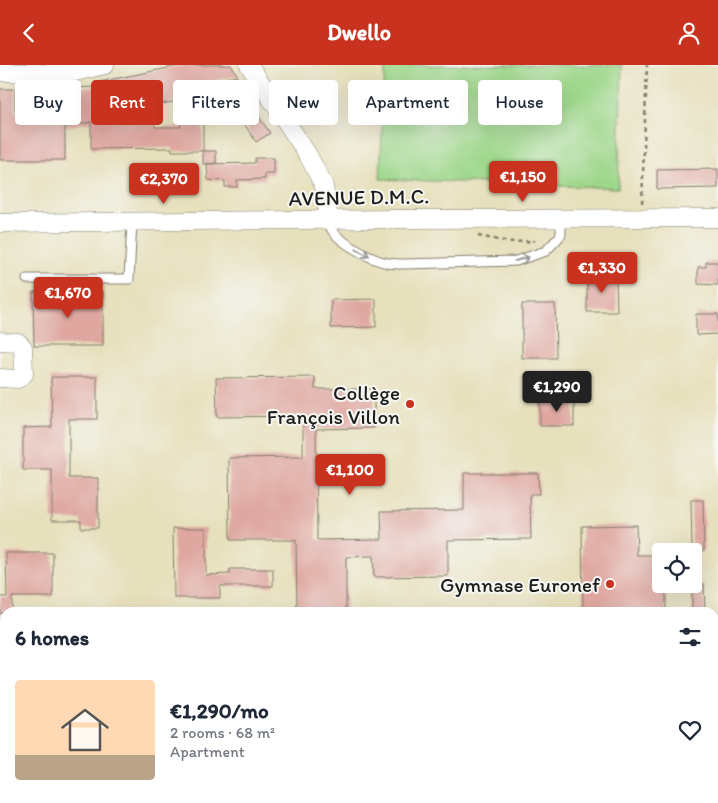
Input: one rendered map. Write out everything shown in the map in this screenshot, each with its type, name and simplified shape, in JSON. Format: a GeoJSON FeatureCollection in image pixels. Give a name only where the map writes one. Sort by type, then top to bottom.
{"type":"FeatureCollection","features":[{"type":"Feature","properties":{"kind":"street"},"geometry":{"type":"LineString","coordinates":[[0,72],[67,74],[105,65]]}},
{"type":"Feature","properties":{"kind":"street"},"geometry":{"type":"LineString","coordinates":[[249,65],[308,155],[324,186],[329,220]]}},
{"type":"Feature","properties":{"kind":"street","name":"AVENUE D.M.C."},"geometry":{"type":"LineString","coordinates":[[0,223],[718,218]]}},
{"type":"Feature","properties":{"kind":"street"},"geometry":{"type":"LineString","coordinates":[[0,341],[18,342],[23,347],[24,374],[18,379],[0,379]]}},
{"type":"Feature","properties":{"kind":"lane"},"geometry":{"type":"LineString","coordinates":[[329,220],[331,228],[336,235],[351,246],[376,260],[404,264],[516,261],[546,251],[561,235],[561,219]]}},
{"type":"Feature","properties":{"kind":"lane"},"geometry":{"type":"LineString","coordinates":[[27,279],[129,279],[132,222]]}},
{"type":"Feature","properties":{"kind":"path"},"geometry":{"type":"LineString","coordinates":[[642,218],[647,65]]}},
{"type":"Feature","properties":{"kind":"green space"},"geometry":{"type":"Polygon","coordinates":[[[385,65],[622,65],[618,188],[380,179],[382,125],[468,125],[468,80],[384,80],[385,65]]]}},
{"type":"Feature","properties":{"kind":"building"},"geometry":{"type":"Polygon","coordinates":[[[183,65],[231,65],[238,76],[215,80],[173,80],[173,102],[163,104],[163,80],[109,80],[183,65]]]}},
{"type":"Feature","properties":{"kind":"building"},"geometry":{"type":"Polygon","coordinates":[[[81,87],[91,87],[91,122],[81,124],[81,87]]]}},
{"type":"Feature","properties":{"kind":"building"},"geometry":{"type":"Polygon","coordinates":[[[0,89],[15,89],[15,125],[75,125],[65,127],[65,160],[0,160],[0,89]]]}},
{"type":"Feature","properties":{"kind":"building"},"geometry":{"type":"Polygon","coordinates":[[[259,117],[270,133],[256,142],[245,125],[259,125],[259,117]]]}},
{"type":"Feature","properties":{"kind":"building"},"geometry":{"type":"Polygon","coordinates":[[[91,125],[181,127],[181,125],[203,125],[203,151],[172,151],[172,148],[91,149],[91,125]]]}},
{"type":"Feature","properties":{"kind":"building"},"geometry":{"type":"Polygon","coordinates":[[[203,151],[216,151],[216,163],[203,164],[203,151]]]}},
{"type":"Feature","properties":{"kind":"building"},"geometry":{"type":"Polygon","coordinates":[[[255,158],[274,158],[274,174],[265,174],[265,179],[237,180],[237,187],[225,187],[225,181],[208,180],[207,164],[255,163],[255,158]]]}},
{"type":"Feature","properties":{"kind":"building"},"geometry":{"type":"Polygon","coordinates":[[[718,169],[718,188],[657,189],[657,170],[718,169]]]}},
{"type":"Feature","properties":{"kind":"building"},"geometry":{"type":"Polygon","coordinates":[[[706,262],[718,262],[718,285],[698,284],[698,267],[706,267],[706,262]]]}},
{"type":"Feature","properties":{"kind":"building"},"geometry":{"type":"Polygon","coordinates":[[[587,275],[616,275],[617,312],[587,312],[587,275]]]}},
{"type":"Feature","properties":{"kind":"building"},"geometry":{"type":"Polygon","coordinates":[[[33,292],[103,292],[103,346],[34,346],[33,292]]]}},
{"type":"Feature","properties":{"kind":"building"},"geometry":{"type":"Polygon","coordinates":[[[376,299],[376,327],[331,328],[331,300],[376,299]]]}},
{"type":"Feature","properties":{"kind":"building"},"geometry":{"type":"Polygon","coordinates":[[[522,304],[555,304],[556,358],[522,358],[522,304]]]}},
{"type":"Feature","properties":{"kind":"building"},"geometry":{"type":"Polygon","coordinates":[[[696,314],[718,314],[718,334],[696,335],[696,314]]]}},
{"type":"Feature","properties":{"kind":"building"},"geometry":{"type":"Polygon","coordinates":[[[51,377],[97,377],[97,419],[69,419],[69,478],[98,478],[98,528],[81,528],[81,520],[52,520],[52,470],[23,470],[23,428],[52,427],[51,377]]]}},
{"type":"Feature","properties":{"kind":"building"},"geometry":{"type":"Polygon","coordinates":[[[315,377],[315,389],[374,389],[374,428],[316,429],[317,540],[382,539],[381,511],[464,510],[464,473],[538,473],[539,494],[530,494],[531,539],[448,540],[448,576],[374,577],[373,556],[346,557],[346,607],[297,607],[296,540],[230,540],[229,458],[303,457],[303,416],[217,417],[216,378],[315,377]]]}},
{"type":"Feature","properties":{"kind":"building"},"geometry":{"type":"Polygon","coordinates":[[[540,400],[574,400],[574,426],[540,426],[540,400]]]}},
{"type":"Feature","properties":{"kind":"building"},"geometry":{"type":"Polygon","coordinates":[[[691,500],[703,500],[704,551],[702,551],[702,543],[692,543],[691,500]]]}},
{"type":"Feature","properties":{"kind":"building","name":"Gymnase Euronef"},"geometry":{"type":"Polygon","coordinates":[[[636,525],[637,555],[652,555],[652,593],[666,593],[666,607],[583,607],[582,526],[636,525]]]}},
{"type":"Feature","properties":{"kind":"building"},"geometry":{"type":"Polygon","coordinates":[[[173,528],[206,528],[206,575],[230,574],[230,569],[273,569],[273,586],[220,586],[220,598],[174,598],[173,528]]]}},
{"type":"Feature","properties":{"kind":"building"},"geometry":{"type":"Polygon","coordinates":[[[6,553],[53,553],[53,597],[12,597],[12,607],[0,607],[0,597],[7,597],[6,553]]]}},
{"type":"Feature","properties":{"kind":"building"},"geometry":{"type":"Polygon","coordinates":[[[702,584],[704,584],[705,607],[692,607],[692,593],[702,593],[702,584]]]}},
{"type":"Feature","properties":{"kind":"place","name":"Collège François Villon"},"geometry":{"type":"Point","coordinates":[410,404]}},
{"type":"Feature","properties":{"kind":"place","name":"Gymnase Euronef"},"geometry":{"type":"Point","coordinates":[610,584]}}]}
